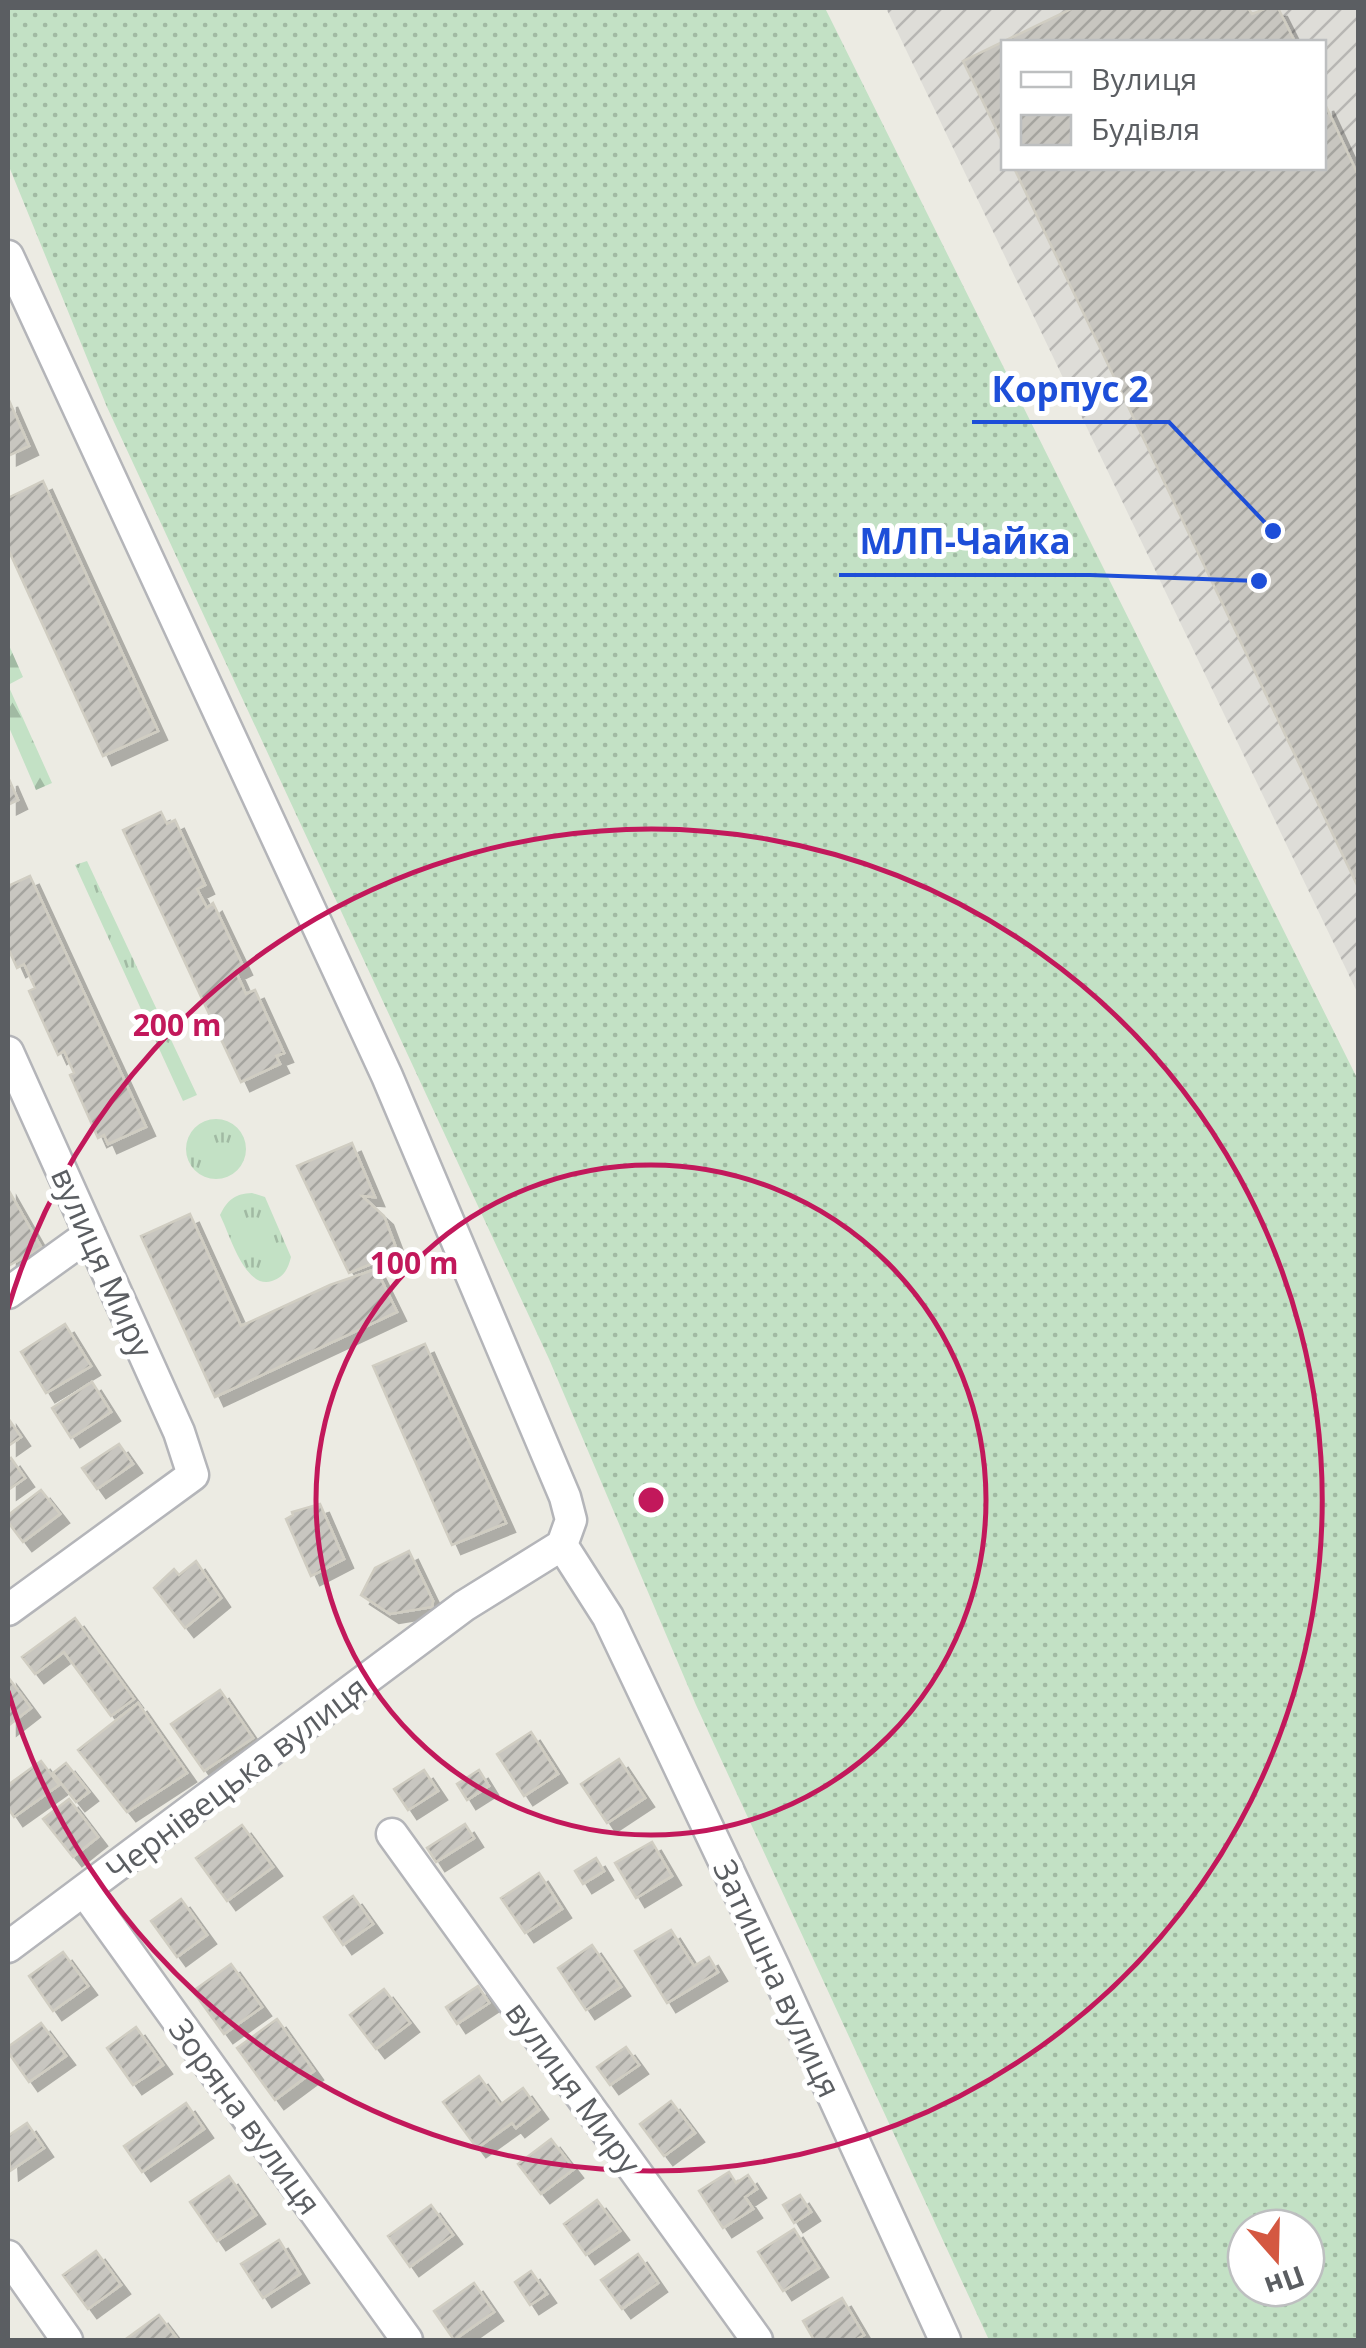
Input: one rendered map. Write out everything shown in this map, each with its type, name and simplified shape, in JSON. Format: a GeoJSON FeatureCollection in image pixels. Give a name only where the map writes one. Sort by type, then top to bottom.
{"type":"FeatureCollection","features":[{"type":"Feature","properties":{"kind":"street"},"geometry":{"type":"LineString","coordinates":[[8,256],[387,1076],[565,1497],[572,1520],[562,1545]]}},
{"type":"Feature","properties":{"kind":"street","name":"вулиця Миру"},"geometry":{"type":"LineString","coordinates":[[8,1052],[179,1432],[193,1475],[8,1610]]}},
{"type":"Feature","properties":{"kind":"street"},"geometry":{"type":"LineString","coordinates":[[8,1293],[90,1234]]}},
{"type":"Feature","properties":{"kind":"street","name":"Чернівецька вулиця"},"geometry":{"type":"LineString","coordinates":[[8,1947],[464,1606],[562,1545]]}},
{"type":"Feature","properties":{"kind":"street","name":"Затишна вулиця"},"geometry":{"type":"LineString","coordinates":[[562,1545],[608,1616],[946,2340]]}},
{"type":"Feature","properties":{"kind":"street","name":"вулиця Миру"},"geometry":{"type":"LineString","coordinates":[[392,1834],[757,2340]]}},
{"type":"Feature","properties":{"kind":"street","name":"Зоряна вулиця"},"geometry":{"type":"LineString","coordinates":[[85,1892],[407,2340]]}},
{"type":"Feature","properties":{"kind":"street"},"geometry":{"type":"LineString","coordinates":[[8,2256],[68,2340]]}},
{"type":"Feature","properties":{"kind":"shaded area"},"geometry":{"type":"Polygon","coordinates":[[[886,8],[1358,8],[1358,994],[886,8]]]}},
{"type":"Feature","properties":{"kind":"green space"},"geometry":{"type":"Polygon","coordinates":[[[8,8],[825,8],[1358,1080],[1358,2340],[989,2340],[696,1705],[549,1359],[107,407],[8,164],[8,8]]]}},
{"type":"Feature","properties":{"kind":"green space"},"geometry":{"type":"Polygon","coordinates":[[[8,643],[23,677],[8,685],[8,643]]]}},
{"type":"Feature","properties":{"kind":"green space"},"geometry":{"type":"Polygon","coordinates":[[[8,685],[52,783],[36,790],[8,725],[8,685]]]}},
{"type":"Feature","properties":{"kind":"green space"},"geometry":{"type":"Polygon","coordinates":[[[87,861],[197,1095],[183,1101],[75,865],[87,861]]]}},
{"type":"Feature","properties":{"kind":"green space"},"geometry":{"type":"Polygon","coordinates":[[[216,1119],[238,1127],[246,1149],[238,1171],[216,1179],[194,1171],[186,1149],[194,1127],[216,1119]]]}},
{"type":"Feature","properties":{"kind":"green space"},"geometry":{"type":"Polygon","coordinates":[[[252,1193],[265,1197],[291,1257],[285,1272],[272,1281],[262,1282],[246,1269],[220,1215],[233,1198],[252,1193]]]}},
{"type":"Feature","properties":{"kind":"building"},"geometry":{"type":"Polygon","coordinates":[[[1073,8],[1248,8],[1252,14],[1278,8],[1294,40],[1007,40],[1073,8]]]}},
{"type":"Feature","properties":{"kind":"building"},"geometry":{"type":"Polygon","coordinates":[[[1001,43],[1001,139],[963,61],[1001,43]]]}},
{"type":"Feature","properties":{"kind":"building"},"geometry":{"type":"Polygon","coordinates":[[[1326,106],[1358,175],[1358,887],[1015,170],[1326,170],[1326,106]]]}},
{"type":"Feature","properties":{"kind":"building"},"geometry":{"type":"Polygon","coordinates":[[[8,398],[29,446],[8,456],[8,398]]]}},
{"type":"Feature","properties":{"kind":"building"},"geometry":{"type":"Polygon","coordinates":[[[43,481],[158,731],[103,756],[8,549],[8,498],[43,481]]]}},
{"type":"Feature","properties":{"kind":"building"},"geometry":{"type":"Polygon","coordinates":[[[8,777],[18,800],[8,805],[8,777]]]}},
{"type":"Feature","properties":{"kind":"building"},"geometry":{"type":"Polygon","coordinates":[[[161,812],[167,824],[175,820],[205,885],[197,889],[207,908],[213,903],[243,966],[235,970],[246,994],[255,990],[284,1053],[276,1056],[280,1064],[241,1082],[123,830],[161,812]]]}},
{"type":"Feature","properties":{"kind":"building"},"geometry":{"type":"Polygon","coordinates":[[[30,876],[146,1127],[108,1144],[104,1135],[98,1138],[70,1075],[74,1073],[64,1051],[58,1055],[29,991],[35,988],[24,964],[17,968],[8,948],[8,886],[30,876]]]}},
{"type":"Feature","properties":{"kind":"building"},"geometry":{"type":"Polygon","coordinates":[[[352,1143],[375,1197],[362,1196],[384,1216],[398,1253],[349,1273],[297,1166],[352,1143]]]}},
{"type":"Feature","properties":{"kind":"building"},"geometry":{"type":"Polygon","coordinates":[[[8,1189],[41,1247],[8,1266],[8,1189]]]}},
{"type":"Feature","properties":{"kind":"building"},"geometry":{"type":"Polygon","coordinates":[[[190,1214],[241,1326],[330,1285],[376,1269],[397,1312],[215,1397],[141,1236],[190,1214]]]}},
{"type":"Feature","properties":{"kind":"building"},"geometry":{"type":"Polygon","coordinates":[[[65,1324],[91,1366],[46,1393],[21,1352],[65,1324]]]}},
{"type":"Feature","properties":{"kind":"building"},"geometry":{"type":"Polygon","coordinates":[[[425,1344],[506,1523],[452,1545],[373,1366],[425,1344]]]}},
{"type":"Feature","properties":{"kind":"building"},"geometry":{"type":"Polygon","coordinates":[[[92,1382],[111,1412],[71,1438],[52,1408],[92,1382]]]}},
{"type":"Feature","properties":{"kind":"building"},"geometry":{"type":"Polygon","coordinates":[[[8,1418],[21,1437],[8,1446],[8,1418]]]}},
{"type":"Feature","properties":{"kind":"building"},"geometry":{"type":"Polygon","coordinates":[[[119,1444],[133,1464],[97,1489],[82,1468],[119,1444]]]}},
{"type":"Feature","properties":{"kind":"building"},"geometry":{"type":"Polygon","coordinates":[[[11,1458],[25,1478],[8,1490],[8,1461],[11,1458]]]}},
{"type":"Feature","properties":{"kind":"building"},"geometry":{"type":"Polygon","coordinates":[[[41,1490],[60,1514],[23,1542],[8,1522],[8,1515],[41,1490]]]}},
{"type":"Feature","properties":{"kind":"building"},"geometry":{"type":"Polygon","coordinates":[[[320,1504],[344,1559],[311,1576],[286,1519],[292,1512],[320,1504]]]}},
{"type":"Feature","properties":{"kind":"building"},"geometry":{"type":"Polygon","coordinates":[[[409,1551],[433,1601],[432,1607],[390,1614],[361,1595],[375,1568],[409,1551]]]}},
{"type":"Feature","properties":{"kind":"building"},"geometry":{"type":"Polygon","coordinates":[[[196,1561],[221,1598],[185,1628],[154,1588],[174,1569],[179,1575],[196,1561]]]}},
{"type":"Feature","properties":{"kind":"building"},"geometry":{"type":"Polygon","coordinates":[[[75,1618],[134,1699],[111,1716],[64,1652],[35,1674],[22,1657],[75,1618]]]}},
{"type":"Feature","properties":{"kind":"building"},"geometry":{"type":"Polygon","coordinates":[[[8,1677],[31,1708],[8,1726],[8,1677]]]}},
{"type":"Feature","properties":{"kind":"building"},"geometry":{"type":"Polygon","coordinates":[[[220,1690],[253,1738],[204,1771],[171,1724],[220,1690]]]}},
{"type":"Feature","properties":{"kind":"building"},"geometry":{"type":"Polygon","coordinates":[[[138,1703],[187,1773],[127,1812],[78,1750],[138,1703]]]}},
{"type":"Feature","properties":{"kind":"building"},"geometry":{"type":"Polygon","coordinates":[[[531,1732],[558,1774],[524,1796],[497,1754],[531,1732]]]}},
{"type":"Feature","properties":{"kind":"building"},"geometry":{"type":"Polygon","coordinates":[[[619,1759],[645,1798],[607,1823],[581,1784],[619,1759]]]}},
{"type":"Feature","properties":{"kind":"building"},"geometry":{"type":"Polygon","coordinates":[[[41,1761],[59,1785],[14,1817],[8,1808],[8,1785],[41,1761]]]}},
{"type":"Feature","properties":{"kind":"building"},"geometry":{"type":"Polygon","coordinates":[[[66,1763],[89,1792],[76,1802],[53,1773],[66,1763]]]}},
{"type":"Feature","properties":{"kind":"building"},"geometry":{"type":"Polygon","coordinates":[[[424,1770],[438,1791],[408,1810],[394,1789],[424,1770]]]}},
{"type":"Feature","properties":{"kind":"building"},"geometry":{"type":"Polygon","coordinates":[[[479,1770],[489,1786],[467,1800],[457,1784],[479,1770]]]}},
{"type":"Feature","properties":{"kind":"building"},"geometry":{"type":"Polygon","coordinates":[[[69,1799],[98,1837],[73,1857],[43,1819],[69,1799]]]}},
{"type":"Feature","properties":{"kind":"building"},"geometry":{"type":"Polygon","coordinates":[[[465,1824],[474,1838],[436,1862],[427,1848],[465,1824]]]}},
{"type":"Feature","properties":{"kind":"building"},"geometry":{"type":"Polygon","coordinates":[[[242,1825],[273,1867],[227,1901],[196,1858],[242,1825]]]}},
{"type":"Feature","properties":{"kind":"building"},"geometry":{"type":"Polygon","coordinates":[[[652,1842],[672,1876],[636,1898],[615,1863],[652,1842]]]}},
{"type":"Feature","properties":{"kind":"building"},"geometry":{"type":"Polygon","coordinates":[[[596,1858],[604,1871],[583,1884],[575,1871],[596,1858]]]}},
{"type":"Feature","properties":{"kind":"building"},"geometry":{"type":"Polygon","coordinates":[[[539,1873],[562,1909],[525,1933],[501,1898],[539,1873]]]}},
{"type":"Feature","properties":{"kind":"building"},"geometry":{"type":"Polygon","coordinates":[[[353,1896],[373,1924],[343,1945],[324,1917],[353,1896]]]}},
{"type":"Feature","properties":{"kind":"building"},"geometry":{"type":"Polygon","coordinates":[[[181,1899],[207,1935],[177,1957],[151,1921],[181,1899]]]}},
{"type":"Feature","properties":{"kind":"building"},"geometry":{"type":"Polygon","coordinates":[[[671,1930],[694,1966],[709,1957],[718,1972],[667,2003],[635,1951],[671,1930]]]}},
{"type":"Feature","properties":{"kind":"building"},"geometry":{"type":"Polygon","coordinates":[[[592,1945],[621,1987],[586,2010],[558,1968],[592,1945]]]}},
{"type":"Feature","properties":{"kind":"building"},"geometry":{"type":"Polygon","coordinates":[[[63,1952],[88,1986],[53,2011],[29,1976],[63,1952]]]}},
{"type":"Feature","properties":{"kind":"building"},"geometry":{"type":"Polygon","coordinates":[[[231,1964],[262,2007],[224,2034],[193,1991],[231,1964]]]}},
{"type":"Feature","properties":{"kind":"building"},"geometry":{"type":"Polygon","coordinates":[[[478,1986],[489,2003],[457,2024],[446,2007],[478,1986]]]}},
{"type":"Feature","properties":{"kind":"building"},"geometry":{"type":"Polygon","coordinates":[[[384,1989],[410,2023],[376,2049],[350,2015],[384,1989]]]}},
{"type":"Feature","properties":{"kind":"building"},"geometry":{"type":"Polygon","coordinates":[[[277,2019],[314,2071],[275,2100],[237,2048],[277,2019]]]}},
{"type":"Feature","properties":{"kind":"building"},"geometry":{"type":"Polygon","coordinates":[[[41,2023],[66,2056],[29,2082],[8,2047],[41,2023]]]}},
{"type":"Feature","properties":{"kind":"building"},"geometry":{"type":"Polygon","coordinates":[[[136,2027],[163,2065],[133,2085],[107,2048],[136,2027]]]}},
{"type":"Feature","properties":{"kind":"building"},"geometry":{"type":"Polygon","coordinates":[[[626,2047],[639,2065],[610,2085],[597,2067],[626,2047]]]}},
{"type":"Feature","properties":{"kind":"building"},"geometry":{"type":"Polygon","coordinates":[[[479,2076],[500,2105],[523,2088],[539,2110],[516,2128],[512,2123],[477,2148],[443,2102],[479,2076]]]}},
{"type":"Feature","properties":{"kind":"building"},"geometry":{"type":"Polygon","coordinates":[[[671,2101],[695,2133],[664,2156],[640,2124],[671,2101]]]}},
{"type":"Feature","properties":{"kind":"building"},"geometry":{"type":"Polygon","coordinates":[[[186,2103],[204,2129],[142,2172],[124,2146],[186,2103]]]}},
{"type":"Feature","properties":{"kind":"building"},"geometry":{"type":"Polygon","coordinates":[[[27,2123],[44,2148],[10,2171],[8,2136],[27,2123]]]}},
{"type":"Feature","properties":{"kind":"building"},"geometry":{"type":"Polygon","coordinates":[[[551,2139],[574,2169],[541,2194],[518,2164],[551,2139]]]}},
{"type":"Feature","properties":{"kind":"building"},"geometry":{"type":"Polygon","coordinates":[[[729,2172],[736,2183],[748,2175],[757,2189],[745,2197],[753,2209],[723,2228],[699,2191],[729,2172]]]}},
{"type":"Feature","properties":{"kind":"building"},"geometry":{"type":"Polygon","coordinates":[[[229,2176],[256,2215],[217,2241],[190,2202],[229,2176]]]}},
{"type":"Feature","properties":{"kind":"building"},"geometry":{"type":"Polygon","coordinates":[[[800,2195],[811,2212],[794,2223],[783,2205],[800,2195]]]}},
{"type":"Feature","properties":{"kind":"building"},"geometry":{"type":"Polygon","coordinates":[[[597,2200],[620,2231],[586,2255],[564,2224],[597,2200]]]}},
{"type":"Feature","properties":{"kind":"building"},"geometry":{"type":"Polygon","coordinates":[[[431,2205],[453,2235],[410,2267],[388,2236],[431,2205]]]}},
{"type":"Feature","properties":{"kind":"building"},"geometry":{"type":"Polygon","coordinates":[[[794,2229],[819,2268],[783,2291],[758,2252],[794,2229]]]}},
{"type":"Feature","properties":{"kind":"building"},"geometry":{"type":"Polygon","coordinates":[[[279,2240],[300,2274],[263,2298],[241,2264],[279,2240]]]}},
{"type":"Feature","properties":{"kind":"building"},"geometry":{"type":"Polygon","coordinates":[[[96,2251],[121,2285],[88,2309],[63,2275],[96,2251]]]}},
{"type":"Feature","properties":{"kind":"building"},"geometry":{"type":"Polygon","coordinates":[[[638,2254],[658,2283],[622,2309],[601,2280],[638,2254]]]}},
{"type":"Feature","properties":{"kind":"building"},"geometry":{"type":"Polygon","coordinates":[[[531,2271],[547,2294],[530,2305],[515,2282],[531,2271]]]}},
{"type":"Feature","properties":{"kind":"building"},"geometry":{"type":"Polygon","coordinates":[[[474,2283],[494,2312],[454,2340],[434,2311],[474,2283]]]}},
{"type":"Feature","properties":{"kind":"building"},"geometry":{"type":"Polygon","coordinates":[[[842,2298],[864,2335],[855,2340],[814,2340],[803,2321],[842,2298]]]}},
{"type":"Feature","properties":{"kind":"building"},"geometry":{"type":"Polygon","coordinates":[[[159,2315],[178,2340],[126,2339],[159,2315]]]}},
{"type":"Feature","properties":{"kind":"place","name":"Корпус 2"},"geometry":{"type":"Point","coordinates":[1273,531]}},
{"type":"Feature","properties":{"kind":"place","name":"МЛП-Чайка"},"geometry":{"type":"Point","coordinates":[1259,581]}}]}
